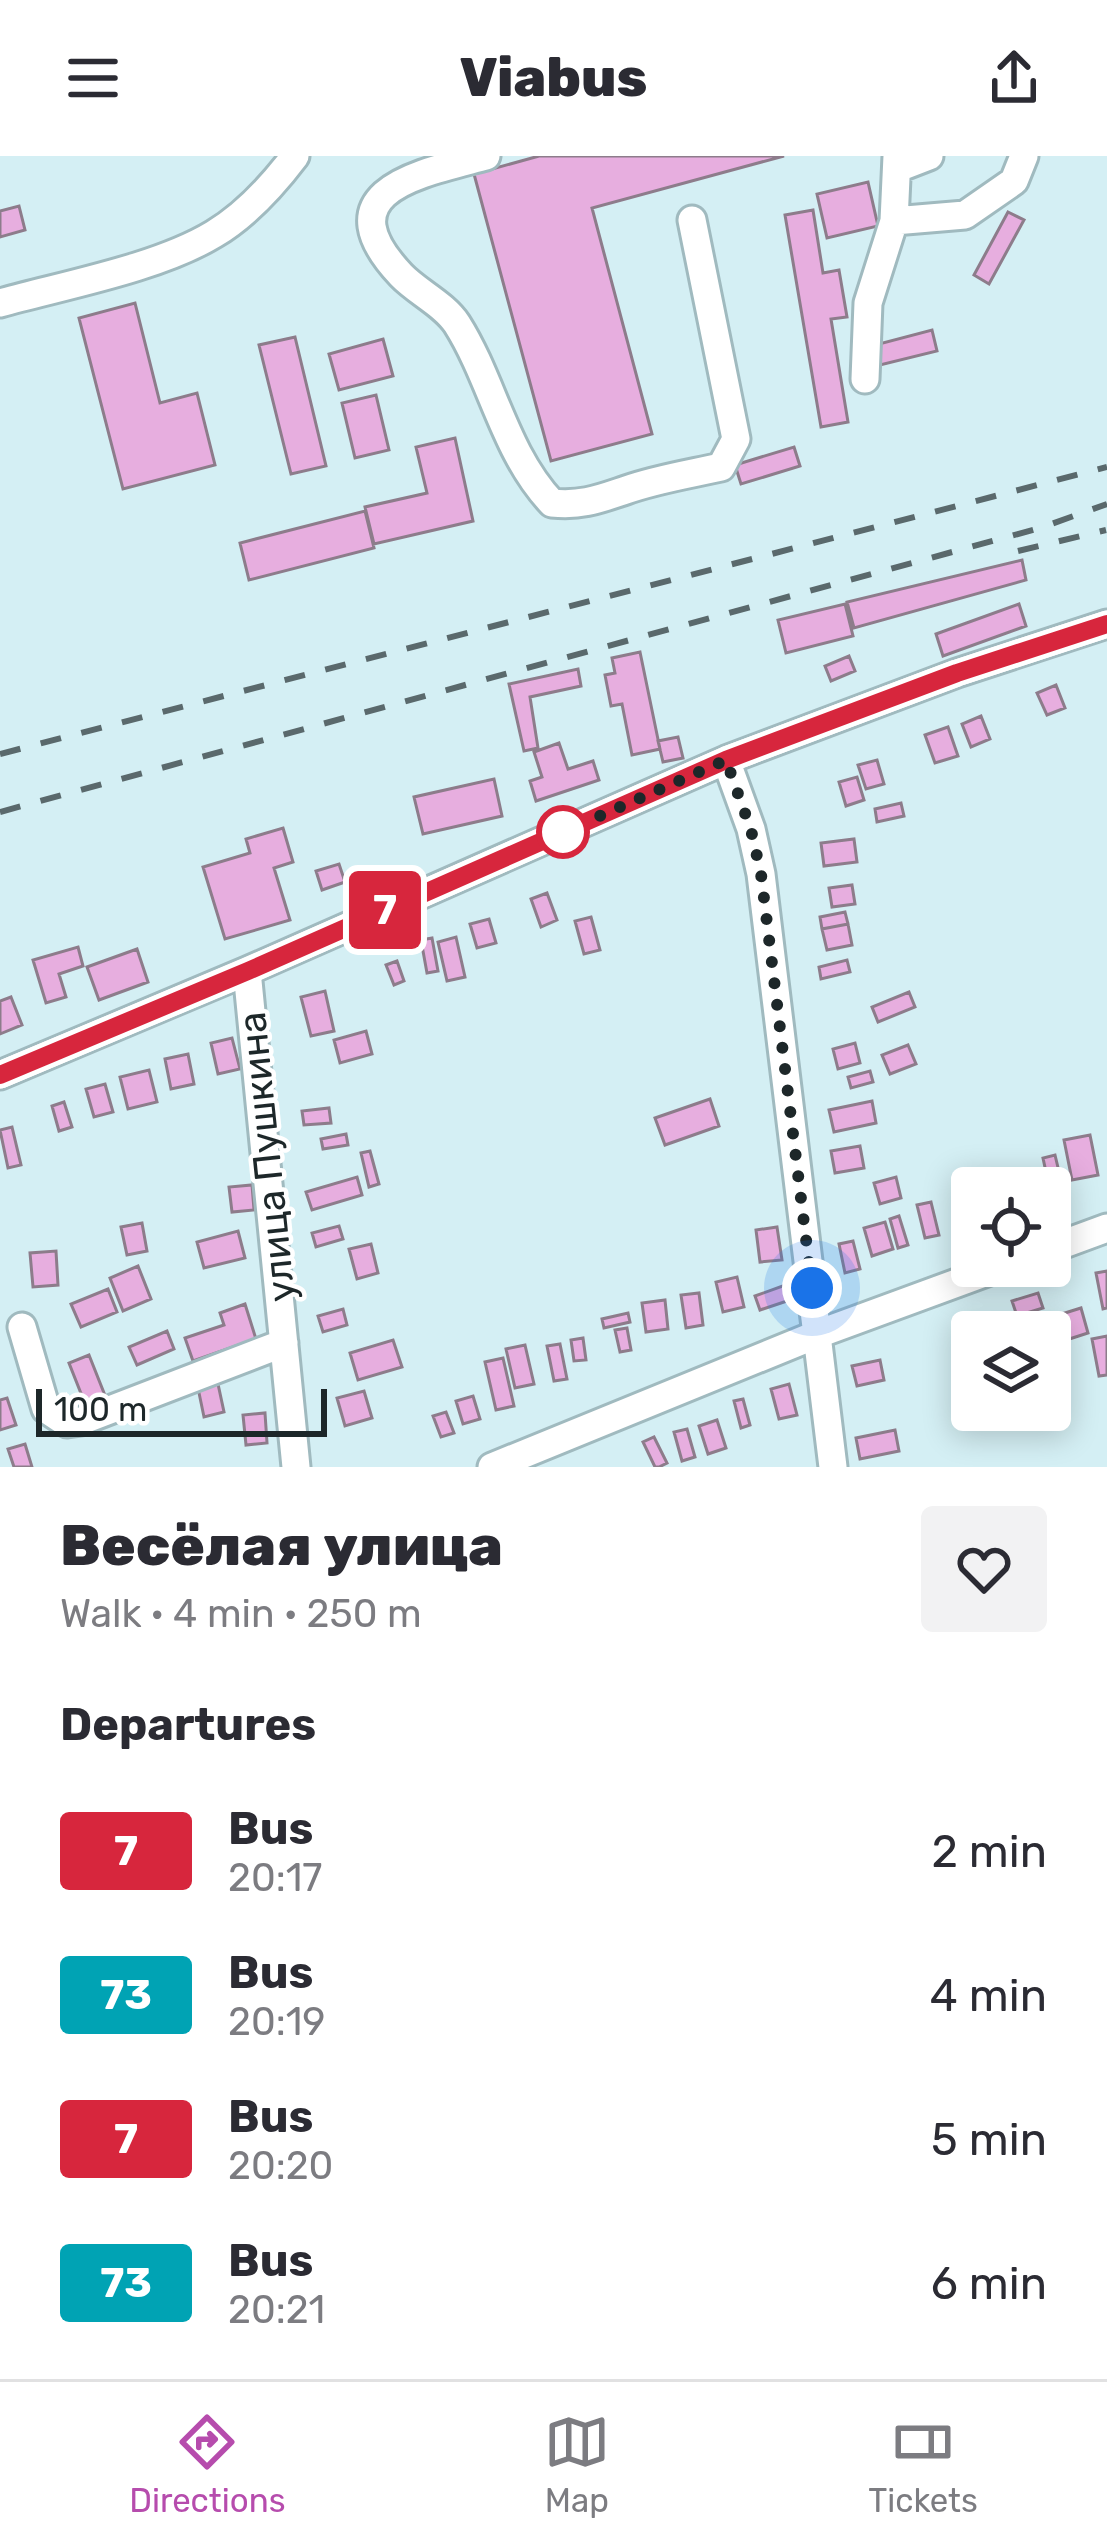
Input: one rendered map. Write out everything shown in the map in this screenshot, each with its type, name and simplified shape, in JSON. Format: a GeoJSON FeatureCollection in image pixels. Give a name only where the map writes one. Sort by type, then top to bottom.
{"type":"FeatureCollection","features":[{"type":"Feature","properties":{"kind":"street"},"geometry":{"type":"LineString","coordinates":[[0,303],[168,255],[215,233],[270,188],[295,156]]}},
{"type":"Feature","properties":{"kind":"street"},"geometry":{"type":"LineString","coordinates":[[486,156],[406,178],[379,197],[371,225],[383,253],[402,277],[455,320],[528,478],[552,502],[578,506],[721,467],[736,439],[692,220]]}},
{"type":"Feature","properties":{"kind":"street"},"geometry":{"type":"LineString","coordinates":[[865,379],[868,303],[894,221],[898,162],[929,156]]}},
{"type":"Feature","properties":{"kind":"street"},"geometry":{"type":"LineString","coordinates":[[894,221],[965,215],[1015,181],[1024,156]]}},
{"type":"Feature","properties":{"kind":"street"},"geometry":{"type":"LineString","coordinates":[[0,1075],[726,760],[957,673],[1107,624]]}},
{"type":"Feature","properties":{"kind":"street"},"geometry":{"type":"LineString","coordinates":[[726,760],[761,874],[833,1467]]}},
{"type":"Feature","properties":{"kind":"street","name":"улица Пушкина"},"geometry":{"type":"LineString","coordinates":[[248,971],[296,1467]]}},
{"type":"Feature","properties":{"kind":"street"},"geometry":{"type":"LineString","coordinates":[[1071,1241],[1107,1228]]}},
{"type":"Feature","properties":{"kind":"street"},"geometry":{"type":"LineString","coordinates":[[492,1467],[951,1285]]}},
{"type":"Feature","properties":{"kind":"street","name":"улица Пушкина"},"geometry":{"type":"LineString","coordinates":[[22,1327],[46,1408],[68,1423],[284,1343]]}},
{"type":"Feature","properties":{"kind":"building"},"geometry":{"type":"Polygon","coordinates":[[[539,156],[784,156],[592,208],[652,434],[551,461],[474,174],[539,156]]]}},
{"type":"Feature","properties":{"kind":"building"},"geometry":{"type":"Polygon","coordinates":[[[868,182],[878,226],[827,238],[817,194],[868,182]]]}},
{"type":"Feature","properties":{"kind":"building"},"geometry":{"type":"Polygon","coordinates":[[[19,206],[25,230],[0,237],[0,211],[19,206]]]}},
{"type":"Feature","properties":{"kind":"building"},"geometry":{"type":"Polygon","coordinates":[[[813,210],[823,273],[839,270],[847,317],[831,319],[848,422],[821,427],[785,215],[813,210]]]}},
{"type":"Feature","properties":{"kind":"building"},"geometry":{"type":"Polygon","coordinates":[[[1008,212],[1024,220],[989,284],[974,275],[1008,212]]]}},
{"type":"Feature","properties":{"kind":"building"},"geometry":{"type":"Polygon","coordinates":[[[135,303],[160,403],[197,393],[215,465],[123,489],[79,318],[135,303]]]}},
{"type":"Feature","properties":{"kind":"building"},"geometry":{"type":"Polygon","coordinates":[[[932,330],[937,351],[880,365],[875,345],[932,330]]]}},
{"type":"Feature","properties":{"kind":"building"},"geometry":{"type":"Polygon","coordinates":[[[295,337],[326,466],[291,474],[259,345],[295,337]]]}},
{"type":"Feature","properties":{"kind":"building"},"geometry":{"type":"Polygon","coordinates":[[[383,339],[393,376],[339,390],[329,354],[383,339]]]}},
{"type":"Feature","properties":{"kind":"building"},"geometry":{"type":"Polygon","coordinates":[[[376,395],[389,450],[355,458],[342,403],[376,395]]]}},
{"type":"Feature","properties":{"kind":"building"},"geometry":{"type":"Polygon","coordinates":[[[455,438],[473,521],[374,544],[365,507],[427,493],[416,447],[455,438]]]}},
{"type":"Feature","properties":{"kind":"building"},"geometry":{"type":"Polygon","coordinates":[[[794,447],[800,466],[741,484],[735,465],[794,447]]]}},
{"type":"Feature","properties":{"kind":"building"},"geometry":{"type":"Polygon","coordinates":[[[365,511],[374,548],[249,580],[240,543],[365,511]]]}},
{"type":"Feature","properties":{"kind":"building"},"geometry":{"type":"Polygon","coordinates":[[[1022,560],[1026,580],[854,628],[847,602],[1022,560]]]}},
{"type":"Feature","properties":{"kind":"building"},"geometry":{"type":"Polygon","coordinates":[[[845,604],[853,636],[786,653],[778,620],[845,604]]]}},
{"type":"Feature","properties":{"kind":"building"},"geometry":{"type":"Polygon","coordinates":[[[1019,604],[1026,626],[943,656],[936,634],[1019,604]]]}},
{"type":"Feature","properties":{"kind":"building"},"geometry":{"type":"Polygon","coordinates":[[[640,652],[660,749],[632,755],[622,704],[611,706],[605,675],[615,673],[612,658],[640,652]]]}},
{"type":"Feature","properties":{"kind":"building"},"geometry":{"type":"Polygon","coordinates":[[[849,656],[855,671],[831,681],[825,666],[849,656]]]}},
{"type":"Feature","properties":{"kind":"building"},"geometry":{"type":"Polygon","coordinates":[[[578,669],[581,686],[530,697],[538,748],[524,751],[509,684],[578,669]]]}},
{"type":"Feature","properties":{"kind":"building"},"geometry":{"type":"Polygon","coordinates":[[[1056,685],[1065,708],[1047,715],[1037,693],[1056,685]]]}},
{"type":"Feature","properties":{"kind":"building"},"geometry":{"type":"Polygon","coordinates":[[[981,716],[990,739],[971,747],[962,724],[981,716]]]}},
{"type":"Feature","properties":{"kind":"building"},"geometry":{"type":"Polygon","coordinates":[[[948,727],[958,756],[935,763],[925,735],[948,727]]]}},
{"type":"Feature","properties":{"kind":"building"},"geometry":{"type":"Polygon","coordinates":[[[678,737],[683,758],[663,762],[658,741],[678,737]]]}},
{"type":"Feature","properties":{"kind":"building"},"geometry":{"type":"Polygon","coordinates":[[[559,743],[568,769],[593,761],[599,780],[536,801],[530,781],[542,777],[534,752],[559,743]]]}},
{"type":"Feature","properties":{"kind":"building"},"geometry":{"type":"Polygon","coordinates":[[[877,760],[884,784],[866,789],[858,765],[877,760]]]}},
{"type":"Feature","properties":{"kind":"building"},"geometry":{"type":"Polygon","coordinates":[[[857,777],[864,800],[846,806],[839,782],[857,777]]]}},
{"type":"Feature","properties":{"kind":"building"},"geometry":{"type":"Polygon","coordinates":[[[494,779],[502,816],[423,834],[414,797],[494,779]]]}},
{"type":"Feature","properties":{"kind":"building"},"geometry":{"type":"Polygon","coordinates":[[[901,803],[904,816],[877,822],[875,809],[901,803]]]}},
{"type":"Feature","properties":{"kind":"building"},"geometry":{"type":"Polygon","coordinates":[[[283,828],[293,862],[274,868],[290,920],[225,939],[203,867],[250,853],[246,839],[283,828]]]}},
{"type":"Feature","properties":{"kind":"building"},"geometry":{"type":"Polygon","coordinates":[[[854,839],[857,862],[824,866],[821,843],[854,839]]]}},
{"type":"Feature","properties":{"kind":"building"},"geometry":{"type":"Polygon","coordinates":[[[339,864],[345,882],[322,890],[316,871],[339,864]]]}},
{"type":"Feature","properties":{"kind":"building"},"geometry":{"type":"Polygon","coordinates":[[[852,885],[855,904],[832,907],[829,888],[852,885]]]}},
{"type":"Feature","properties":{"kind":"building"},"geometry":{"type":"Polygon","coordinates":[[[547,893],[557,920],[541,927],[531,899],[547,893]]]}},
{"type":"Feature","properties":{"kind":"building"},"geometry":{"type":"Polygon","coordinates":[[[845,912],[848,924],[822,929],[820,917],[845,912]]]}},
{"type":"Feature","properties":{"kind":"building"},"geometry":{"type":"Polygon","coordinates":[[[591,917],[600,950],[584,954],[575,921],[591,917]]]}},
{"type":"Feature","properties":{"kind":"building"},"geometry":{"type":"Polygon","coordinates":[[[489,919],[496,943],[477,948],[470,924],[489,919]]]}},
{"type":"Feature","properties":{"kind":"building"},"geometry":{"type":"Polygon","coordinates":[[[848,924],[852,945],[827,950],[822,929],[848,924]]]}},
{"type":"Feature","properties":{"kind":"building"},"geometry":{"type":"Polygon","coordinates":[[[456,937],[465,977],[447,981],[438,942],[456,937]]]}},
{"type":"Feature","properties":{"kind":"building"},"geometry":{"type":"Polygon","coordinates":[[[432,938],[438,971],[427,973],[421,940],[432,938]]]}},
{"type":"Feature","properties":{"kind":"building"},"geometry":{"type":"Polygon","coordinates":[[[78,947],[83,966],[59,974],[66,997],[46,1003],[33,960],[78,947]]]}},
{"type":"Feature","properties":{"kind":"building"},"geometry":{"type":"Polygon","coordinates":[[[137,949],[148,982],[99,1000],[87,967],[137,949]]]}},
{"type":"Feature","properties":{"kind":"building"},"geometry":{"type":"Polygon","coordinates":[[[847,960],[850,972],[821,979],[819,967],[847,960]]]}},
{"type":"Feature","properties":{"kind":"building"},"geometry":{"type":"Polygon","coordinates":[[[397,961],[404,981],[394,985],[386,965],[397,961]]]}},
{"type":"Feature","properties":{"kind":"building"},"geometry":{"type":"Polygon","coordinates":[[[325,991],[334,1031],[311,1036],[301,997],[325,991]]]}},
{"type":"Feature","properties":{"kind":"building"},"geometry":{"type":"Polygon","coordinates":[[[909,992],[915,1007],[878,1022],[872,1007],[909,992]]]}},
{"type":"Feature","properties":{"kind":"building"},"geometry":{"type":"Polygon","coordinates":[[[11,997],[22,1025],[0,1034],[0,1001],[11,997]]]}},
{"type":"Feature","properties":{"kind":"building"},"geometry":{"type":"Polygon","coordinates":[[[366,1031],[372,1054],[340,1063],[334,1040],[366,1031]]]}},
{"type":"Feature","properties":{"kind":"building"},"geometry":{"type":"Polygon","coordinates":[[[232,1038],[240,1069],[218,1074],[211,1043],[232,1038]]]}},
{"type":"Feature","properties":{"kind":"building"},"geometry":{"type":"Polygon","coordinates":[[[855,1043],[860,1063],[838,1069],[833,1049],[855,1043]]]}},
{"type":"Feature","properties":{"kind":"building"},"geometry":{"type":"Polygon","coordinates":[[[908,1045],[916,1064],[890,1074],[882,1055],[908,1045]]]}},
{"type":"Feature","properties":{"kind":"building"},"geometry":{"type":"Polygon","coordinates":[[[188,1054],[194,1084],[171,1089],[165,1059],[188,1054]]]}},
{"type":"Feature","properties":{"kind":"building"},"geometry":{"type":"Polygon","coordinates":[[[149,1070],[157,1102],[128,1109],[120,1077],[149,1070]]]}},
{"type":"Feature","properties":{"kind":"building"},"geometry":{"type":"Polygon","coordinates":[[[870,1071],[873,1082],[851,1088],[848,1077],[870,1071]]]}},
{"type":"Feature","properties":{"kind":"building"},"geometry":{"type":"Polygon","coordinates":[[[105,1084],[113,1112],[94,1117],[86,1089],[105,1084]]]}},
{"type":"Feature","properties":{"kind":"building"},"geometry":{"type":"Polygon","coordinates":[[[710,1099],[719,1126],[665,1145],[655,1118],[710,1099]]]}},
{"type":"Feature","properties":{"kind":"building"},"geometry":{"type":"Polygon","coordinates":[[[872,1101],[876,1123],[834,1132],[829,1110],[872,1101]]]}},
{"type":"Feature","properties":{"kind":"building"},"geometry":{"type":"Polygon","coordinates":[[[64,1102],[72,1127],[59,1131],[52,1106],[64,1102]]]}},
{"type":"Feature","properties":{"kind":"building"},"geometry":{"type":"Polygon","coordinates":[[[329,1108],[331,1123],[304,1125],[302,1111],[329,1108]]]}},
{"type":"Feature","properties":{"kind":"building"},"geometry":{"type":"Polygon","coordinates":[[[12,1127],[21,1165],[8,1168],[0,1130],[12,1127]]]}},
{"type":"Feature","properties":{"kind":"building"},"geometry":{"type":"Polygon","coordinates":[[[346,1134],[348,1145],[323,1149],[321,1139],[346,1134]]]}},
{"type":"Feature","properties":{"kind":"building"},"geometry":{"type":"Polygon","coordinates":[[[1090,1135],[1098,1175],[1072,1180],[1064,1140],[1090,1135]]]}},
{"type":"Feature","properties":{"kind":"building"},"geometry":{"type":"Polygon","coordinates":[[[860,1146],[864,1168],[835,1173],[831,1151],[860,1146]]]}},
{"type":"Feature","properties":{"kind":"building"},"geometry":{"type":"Polygon","coordinates":[[[370,1151],[379,1184],[369,1187],[361,1153],[370,1151]]]}},
{"type":"Feature","properties":{"kind":"building"},"geometry":{"type":"Polygon","coordinates":[[[1055,1155],[1058,1167],[1045,1167],[1043,1158],[1055,1155]]]}},
{"type":"Feature","properties":{"kind":"building"},"geometry":{"type":"Polygon","coordinates":[[[357,1177],[362,1195],[312,1210],[306,1192],[357,1177]]]}},
{"type":"Feature","properties":{"kind":"building"},"geometry":{"type":"Polygon","coordinates":[[[896,1177],[901,1198],[880,1204],[874,1183],[896,1177]]]}},
{"type":"Feature","properties":{"kind":"building"},"geometry":{"type":"Polygon","coordinates":[[[252,1185],[254,1210],[232,1212],[229,1187],[252,1185]]]}},
{"type":"Feature","properties":{"kind":"building"},"geometry":{"type":"Polygon","coordinates":[[[931,1202],[939,1235],[925,1238],[917,1205],[931,1202]]]}},
{"type":"Feature","properties":{"kind":"building"},"geometry":{"type":"Polygon","coordinates":[[[899,1216],[908,1245],[898,1248],[890,1219],[899,1216]]]}},
{"type":"Feature","properties":{"kind":"building"},"geometry":{"type":"Polygon","coordinates":[[[885,1222],[893,1249],[872,1256],[864,1228],[885,1222]]]}},
{"type":"Feature","properties":{"kind":"building"},"geometry":{"type":"Polygon","coordinates":[[[142,1223],[147,1251],[127,1255],[121,1227],[142,1223]]]}},
{"type":"Feature","properties":{"kind":"building"},"geometry":{"type":"Polygon","coordinates":[[[339,1226],[343,1239],[316,1247],[312,1233],[339,1226]]]}},
{"type":"Feature","properties":{"kind":"building"},"geometry":{"type":"Polygon","coordinates":[[[777,1227],[782,1260],[760,1262],[756,1230],[777,1227]]]}},
{"type":"Feature","properties":{"kind":"building"},"geometry":{"type":"Polygon","coordinates":[[[238,1231],[245,1258],[204,1268],[197,1242],[238,1231]]]}},
{"type":"Feature","properties":{"kind":"building"},"geometry":{"type":"Polygon","coordinates":[[[853,1241],[860,1269],[845,1273],[839,1244],[853,1241]]]}},
{"type":"Feature","properties":{"kind":"building"},"geometry":{"type":"Polygon","coordinates":[[[371,1244],[378,1273],[357,1279],[349,1249],[371,1244]]]}},
{"type":"Feature","properties":{"kind":"building"},"geometry":{"type":"Polygon","coordinates":[[[56,1251],[58,1285],[33,1287],[30,1253],[56,1251]]]}},
{"type":"Feature","properties":{"kind":"building"},"geometry":{"type":"Polygon","coordinates":[[[138,1266],[151,1299],[123,1311],[110,1278],[138,1266]]]}},
{"type":"Feature","properties":{"kind":"building"},"geometry":{"type":"Polygon","coordinates":[[[1107,1271],[1107,1308],[1103,1309],[1096,1273],[1107,1271]]]}},
{"type":"Feature","properties":{"kind":"building"},"geometry":{"type":"Polygon","coordinates":[[[737,1277],[744,1307],[723,1312],[716,1282],[737,1277]]]}},
{"type":"Feature","properties":{"kind":"building"},"geometry":{"type":"Polygon","coordinates":[[[791,1283],[796,1298],[760,1310],[755,1296],[791,1283]]]}},
{"type":"Feature","properties":{"kind":"building"},"geometry":{"type":"Polygon","coordinates":[[[108,1289],[117,1312],[81,1327],[71,1304],[108,1289]]]}},
{"type":"Feature","properties":{"kind":"building"},"geometry":{"type":"Polygon","coordinates":[[[699,1293],[703,1325],[686,1328],[681,1295],[699,1293]]]}},
{"type":"Feature","properties":{"kind":"building"},"geometry":{"type":"Polygon","coordinates":[[[1038,1293],[1043,1308],[1015,1311],[1012,1301],[1038,1293]]]}},
{"type":"Feature","properties":{"kind":"building"},"geometry":{"type":"Polygon","coordinates":[[[665,1300],[668,1329],[646,1332],[642,1303],[665,1300]]]}},
{"type":"Feature","properties":{"kind":"building"},"geometry":{"type":"Polygon","coordinates":[[[245,1304],[256,1339],[193,1361],[185,1338],[224,1325],[220,1313],[245,1304]]]}},
{"type":"Feature","properties":{"kind":"building"},"geometry":{"type":"Polygon","coordinates":[[[1081,1308],[1088,1333],[1071,1338],[1071,1311],[1081,1308]]]}},
{"type":"Feature","properties":{"kind":"building"},"geometry":{"type":"Polygon","coordinates":[[[343,1309],[347,1325],[323,1332],[318,1316],[343,1309]]]}},
{"type":"Feature","properties":{"kind":"building"},"geometry":{"type":"Polygon","coordinates":[[[628,1313],[630,1322],[604,1328],[602,1319],[628,1313]]]}},
{"type":"Feature","properties":{"kind":"building"},"geometry":{"type":"Polygon","coordinates":[[[627,1328],[631,1350],[620,1352],[615,1330],[627,1328]]]}},
{"type":"Feature","properties":{"kind":"building"},"geometry":{"type":"Polygon","coordinates":[[[167,1331],[174,1349],[137,1365],[129,1347],[167,1331]]]}},
{"type":"Feature","properties":{"kind":"building"},"geometry":{"type":"Polygon","coordinates":[[[1107,1336],[1107,1375],[1099,1376],[1092,1339],[1107,1336]]]}},
{"type":"Feature","properties":{"kind":"building"},"geometry":{"type":"Polygon","coordinates":[[[583,1338],[586,1360],[574,1361],[571,1340],[583,1338]]]}},
{"type":"Feature","properties":{"kind":"building"},"geometry":{"type":"Polygon","coordinates":[[[393,1340],[402,1367],[358,1380],[350,1353],[393,1340]]]}},
{"type":"Feature","properties":{"kind":"building"},"geometry":{"type":"Polygon","coordinates":[[[560,1344],[567,1379],[554,1381],[547,1346],[560,1344]]]}},
{"type":"Feature","properties":{"kind":"building"},"geometry":{"type":"Polygon","coordinates":[[[525,1345],[534,1384],[515,1388],[506,1349],[525,1345]]]}},
{"type":"Feature","properties":{"kind":"building"},"geometry":{"type":"Polygon","coordinates":[[[89,1355],[104,1393],[84,1401],[69,1363],[89,1355]]]}},
{"type":"Feature","properties":{"kind":"building"},"geometry":{"type":"Polygon","coordinates":[[[503,1358],[514,1406],[496,1410],[485,1362],[503,1358]]]}},
{"type":"Feature","properties":{"kind":"building"},"geometry":{"type":"Polygon","coordinates":[[[880,1360],[884,1380],[857,1386],[852,1366],[880,1360]]]}},
{"type":"Feature","properties":{"kind":"building"},"geometry":{"type":"Polygon","coordinates":[[[218,1384],[224,1412],[204,1417],[198,1388],[218,1384]]]}},
{"type":"Feature","properties":{"kind":"building"},"geometry":{"type":"Polygon","coordinates":[[[789,1384],[797,1415],[779,1419],[771,1389],[789,1384]]]}},
{"type":"Feature","properties":{"kind":"building"},"geometry":{"type":"Polygon","coordinates":[[[364,1391],[372,1418],[345,1426],[337,1398],[364,1391]]]}},
{"type":"Feature","properties":{"kind":"building"},"geometry":{"type":"Polygon","coordinates":[[[473,1396],[480,1419],[463,1424],[456,1401],[473,1396]]]}},
{"type":"Feature","properties":{"kind":"building"},"geometry":{"type":"Polygon","coordinates":[[[7,1398],[16,1425],[0,1430],[0,1400],[7,1398]]]}},
{"type":"Feature","properties":{"kind":"building"},"geometry":{"type":"Polygon","coordinates":[[[743,1399],[750,1425],[741,1428],[734,1401],[743,1399]]]}},
{"type":"Feature","properties":{"kind":"building"},"geometry":{"type":"Polygon","coordinates":[[[446,1412],[454,1433],[441,1437],[433,1416],[446,1412]]]}},
{"type":"Feature","properties":{"kind":"building"},"geometry":{"type":"Polygon","coordinates":[[[265,1413],[267,1443],[246,1445],[243,1415],[265,1413]]]}},
{"type":"Feature","properties":{"kind":"building"},"geometry":{"type":"Polygon","coordinates":[[[717,1420],[726,1448],[708,1454],[699,1426],[717,1420]]]}},
{"type":"Feature","properties":{"kind":"building"},"geometry":{"type":"Polygon","coordinates":[[[687,1429],[695,1457],[682,1461],[674,1432],[687,1429]]]}},
{"type":"Feature","properties":{"kind":"building"},"geometry":{"type":"Polygon","coordinates":[[[895,1430],[899,1451],[860,1459],[856,1438],[895,1430]]]}},
{"type":"Feature","properties":{"kind":"building"},"geometry":{"type":"Polygon","coordinates":[[[654,1437],[667,1463],[659,1467],[643,1442],[654,1437]]]}},
{"type":"Feature","properties":{"kind":"building"},"geometry":{"type":"Polygon","coordinates":[[[25,1444],[32,1467],[14,1467],[8,1449],[25,1444]]]}},
{"type":"Feature","properties":{"kind":"railway"},"geometry":{"type":"LineString","coordinates":[[0,754],[1107,467]]}},
{"type":"Feature","properties":{"kind":"railway"},"geometry":{"type":"LineString","coordinates":[[0,812],[1040,528],[1107,504]]}},
{"type":"Feature","properties":{"kind":"railway"},"geometry":{"type":"LineString","coordinates":[[1018,551],[1106,530]]}},
{"type":"Feature","properties":{"kind":"bus line","name":"7"},"geometry":{"type":"LineString","coordinates":[[0,1075],[726,760],[957,673],[1107,624]]}},
{"type":"Feature","properties":{"kind":"route"},"geometry":{"type":"LineString","coordinates":[[563,832],[552,837],[726,760],[761,874],[812,1288]]}}]}
